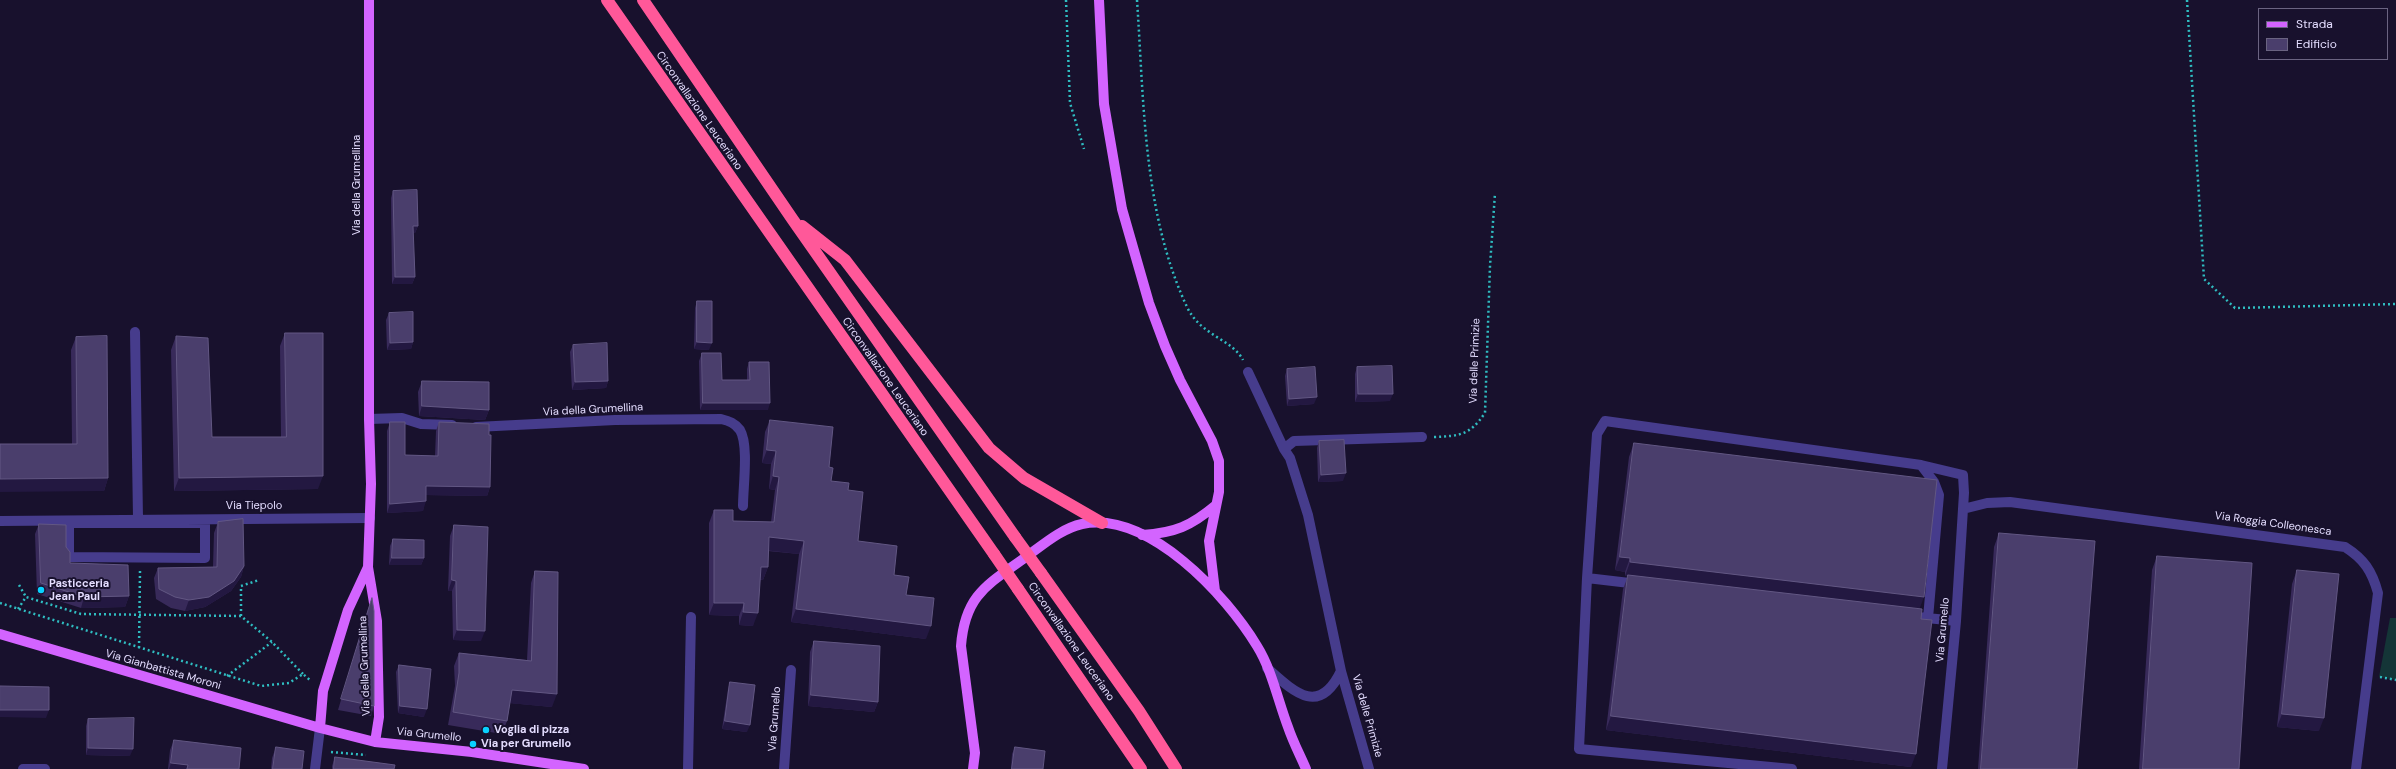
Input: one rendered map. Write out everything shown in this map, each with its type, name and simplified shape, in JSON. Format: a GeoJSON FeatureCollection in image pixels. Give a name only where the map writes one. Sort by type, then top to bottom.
{"type":"FeatureCollection","features":[{"type":"Feature","properties":{"kind":"highway","name":"Circonvallazione Leuceriano"},"geometry":{"type":"LineString","coordinates":[[607,0],[994,554],[1141,769]]}},
{"type":"Feature","properties":{"kind":"highway","name":"Circonvallazione Leuceriano"},"geometry":{"type":"LineString","coordinates":[[643,0],[793,220],[1015,537],[1140,711],[1176,769]]}},
{"type":"Feature","properties":{"kind":"highway"},"geometry":{"type":"LineString","coordinates":[[793,220],[845,260],[988,448],[1024,478],[1102,523]]}},
{"type":"Feature","properties":{"kind":"main road","name":"Via della Grumellina"},"geometry":{"type":"LineString","coordinates":[[369,0],[370,518],[368,567],[377,621],[379,717],[375,742]]}},
{"type":"Feature","properties":{"kind":"main road"},"geometry":{"type":"LineString","coordinates":[[1099,0],[1104,104],[1122,209],[1147,296],[1165,346],[1180,380],[1212,442],[1218,461],[1220,476],[1209,542],[1215,591]]}},
{"type":"Feature","properties":{"kind":"main road"},"geometry":{"type":"LineString","coordinates":[[1142,535],[1158,534],[1187,527],[1216,505]]}},
{"type":"Feature","properties":{"kind":"main road"},"geometry":{"type":"LineString","coordinates":[[973,769],[975,753],[961,646],[962,628],[968,610],[986,587],[1051,539],[1081,524],[1102,523],[1127,528],[1142,535],[1183,561],[1215,591],[1258,646],[1279,698],[1287,727],[1306,769]]}},
{"type":"Feature","properties":{"kind":"main road","name":"Via della Grumellina"},"geometry":{"type":"LineString","coordinates":[[320,728],[323,690],[348,610],[368,567]]}},
{"type":"Feature","properties":{"kind":"main road","name":"Via Gianbattista Moroni"},"geometry":{"type":"LineString","coordinates":[[0,634],[320,728]]}},
{"type":"Feature","properties":{"kind":"main road","name":"Via Grumello"},"geometry":{"type":"LineString","coordinates":[[320,728],[375,742],[472,752],[584,769]]}},
{"type":"Feature","properties":{"kind":"street"},"geometry":{"type":"LineString","coordinates":[[135,332],[138,518]]}},
{"type":"Feature","properties":{"kind":"street","name":"Via delle Primizie"},"geometry":{"type":"LineString","coordinates":[[1248,372],[1284,449],[1290,458],[1308,515],[1341,671],[1369,769]]}},
{"type":"Feature","properties":{"kind":"street","name":"Via della Grumellina"},"geometry":{"type":"LineString","coordinates":[[369,419],[402,418],[421,424],[491,427],[615,420],[722,419],[732,422],[740,430],[744,441],[743,506]]}},
{"type":"Feature","properties":{"kind":"street"},"geometry":{"type":"LineString","coordinates":[[1792,769],[1579,749],[1586,578],[1597,434],[1605,422],[1920,465],[1934,482],[1939,495],[1928,618]]}},
{"type":"Feature","properties":{"kind":"street"},"geometry":{"type":"LineString","coordinates":[[1284,449],[1294,441],[1422,437]]}},
{"type":"Feature","properties":{"kind":"street","name":"Via Grumello"},"geometry":{"type":"LineString","coordinates":[[1920,465],[1963,475],[1964,493],[1956,621],[1942,769]]}},
{"type":"Feature","properties":{"kind":"street","name":"Via Roggia Colleonesca"},"geometry":{"type":"LineString","coordinates":[[1963,509],[1987,503],[2010,502],[2345,547],[2361,557],[2373,575],[2378,593],[2356,769]]}},
{"type":"Feature","properties":{"kind":"street","name":"Via Tiepolo"},"geometry":{"type":"LineString","coordinates":[[0,521],[138,518],[370,518]]}},
{"type":"Feature","properties":{"kind":"street"},"geometry":{"type":"LineString","coordinates":[[69,523],[206,523],[205,558],[140,558],[69,557],[69,523]]}},
{"type":"Feature","properties":{"kind":"street"},"geometry":{"type":"LineString","coordinates":[[1586,578],[1650,586]]}},
{"type":"Feature","properties":{"kind":"street"},"geometry":{"type":"LineString","coordinates":[[1896,614],[1956,621]]}},
{"type":"Feature","properties":{"kind":"street"},"geometry":{"type":"LineString","coordinates":[[688,769],[691,617]]}},
{"type":"Feature","properties":{"kind":"street","name":"Via delle Primizie"},"geometry":{"type":"LineString","coordinates":[[1267,668],[1296,693],[1307,696],[1318,695],[1331,689],[1341,671]]}},
{"type":"Feature","properties":{"kind":"street","name":"Via Grumello"},"geometry":{"type":"LineString","coordinates":[[784,769],[791,670]]}},
{"type":"Feature","properties":{"kind":"street"},"geometry":{"type":"LineString","coordinates":[[315,769],[320,728]]}},
{"type":"Feature","properties":{"kind":"street"},"geometry":{"type":"LineString","coordinates":[[22,769],[45,769]]}},
{"type":"Feature","properties":{"kind":"path"},"geometry":{"type":"LineString","coordinates":[[1066,0],[1070,103],[1084,149]]}},
{"type":"Feature","properties":{"kind":"path"},"geometry":{"type":"LineString","coordinates":[[1137,0],[1148,151],[1153,192],[1163,236],[1175,277],[1195,320],[1208,333],[1234,349],[1242,358],[1248,372]]}},
{"type":"Feature","properties":{"kind":"path"},"geometry":{"type":"LineString","coordinates":[[2187,0],[2204,279],[2235,308],[2396,304]]}},
{"type":"Feature","properties":{"kind":"path","name":"Via delle Primizie"},"geometry":{"type":"LineString","coordinates":[[1422,437],[1454,436],[1466,433],[1478,424],[1485,413],[1490,266],[1495,193]]}},
{"type":"Feature","properties":{"kind":"path"},"geometry":{"type":"LineString","coordinates":[[139,648],[140,558]]}},
{"type":"Feature","properties":{"kind":"path"},"geometry":{"type":"LineString","coordinates":[[241,616],[241,586],[259,580]]}},
{"type":"Feature","properties":{"kind":"path"},"geometry":{"type":"LineString","coordinates":[[19,585],[26,597],[82,614],[241,616],[272,642],[303,674],[323,690]]}},
{"type":"Feature","properties":{"kind":"path"},"geometry":{"type":"LineString","coordinates":[[18,609],[26,597]]}},
{"type":"Feature","properties":{"kind":"path"},"geometry":{"type":"LineString","coordinates":[[0,603],[261,686],[289,682],[303,674]]}},
{"type":"Feature","properties":{"kind":"path"},"geometry":{"type":"LineString","coordinates":[[227,676],[272,642]]}},
{"type":"Feature","properties":{"kind":"path"},"geometry":{"type":"LineString","coordinates":[[331,731],[329,752],[368,756]]}},
{"type":"Feature","properties":{"kind":"green space"},"geometry":{"type":"Polygon","coordinates":[[[2390,618],[2396,618],[2396,680],[2379,677],[2390,618]]]}},
{"type":"Feature","properties":{"kind":"building"},"geometry":{"type":"Polygon","coordinates":[[[417,190],[418,226],[413,226],[415,277],[395,277],[393,191],[417,190]]]}},
{"type":"Feature","properties":{"kind":"building"},"geometry":{"type":"Polygon","coordinates":[[[697,301],[712,301],[712,343],[697,342],[697,301]]]}},
{"type":"Feature","properties":{"kind":"building"},"geometry":{"type":"Polygon","coordinates":[[[413,312],[413,342],[390,343],[389,313],[413,312]]]}},
{"type":"Feature","properties":{"kind":"building"},"geometry":{"type":"Polygon","coordinates":[[[285,333],[323,333],[323,476],[179,478],[176,336],[208,338],[212,437],[286,437],[285,333]]]}},
{"type":"Feature","properties":{"kind":"building"},"geometry":{"type":"Polygon","coordinates":[[[107,336],[108,478],[0,479],[0,444],[77,444],[76,337],[107,336]]]}},
{"type":"Feature","properties":{"kind":"building"},"geometry":{"type":"Polygon","coordinates":[[[607,343],[608,381],[575,382],[573,345],[607,343]]]}},
{"type":"Feature","properties":{"kind":"building"},"geometry":{"type":"Polygon","coordinates":[[[702,353],[721,353],[722,380],[750,380],[749,362],[769,362],[770,403],[703,403],[702,353]]]}},
{"type":"Feature","properties":{"kind":"building"},"geometry":{"type":"Polygon","coordinates":[[[1392,366],[1393,394],[1358,394],[1357,367],[1392,366]]]}},
{"type":"Feature","properties":{"kind":"building"},"geometry":{"type":"Polygon","coordinates":[[[1315,367],[1317,397],[1289,399],[1287,369],[1315,367]]]}},
{"type":"Feature","properties":{"kind":"building"},"geometry":{"type":"Polygon","coordinates":[[[422,381],[489,382],[489,410],[422,406],[422,381]]]}},
{"type":"Feature","properties":{"kind":"building"},"geometry":{"type":"Polygon","coordinates":[[[770,420],[833,427],[829,467],[833,468],[831,481],[849,483],[848,490],[863,492],[858,541],[897,546],[894,575],[909,577],[906,595],[934,598],[931,626],[796,609],[804,541],[769,537],[768,567],[761,567],[758,613],[743,612],[744,603],[714,603],[714,510],[733,510],[733,521],[774,522],[779,477],[773,476],[776,451],[767,450],[770,420]]]}},
{"type":"Feature","properties":{"kind":"building"},"geometry":{"type":"Polygon","coordinates":[[[390,422],[405,422],[405,455],[438,456],[439,422],[489,424],[489,435],[491,435],[490,487],[426,486],[426,501],[390,504],[390,422]]]}},
{"type":"Feature","properties":{"kind":"building"},"geometry":{"type":"Polygon","coordinates":[[[1344,440],[1346,473],[1321,475],[1319,441],[1344,440]]]}},
{"type":"Feature","properties":{"kind":"building"},"geometry":{"type":"Polygon","coordinates":[[[1634,443],[1937,480],[1924,597],[1630,562],[1630,558],[1620,557],[1634,443]]]}},
{"type":"Feature","properties":{"kind":"building"},"geometry":{"type":"Polygon","coordinates":[[[243,519],[244,566],[234,581],[209,597],[189,600],[175,597],[159,589],[158,568],[217,567],[218,522],[243,519]]]}},
{"type":"Feature","properties":{"kind":"building"},"geometry":{"type":"Polygon","coordinates":[[[39,524],[66,525],[66,547],[70,552],[70,563],[128,565],[129,596],[84,597],[41,583],[39,524]]]}},
{"type":"Feature","properties":{"kind":"building"},"geometry":{"type":"Polygon","coordinates":[[[454,525],[488,527],[485,631],[457,630],[456,581],[452,580],[454,525]]]}},
{"type":"Feature","properties":{"kind":"building"},"geometry":{"type":"Polygon","coordinates":[[[1999,533],[2095,541],[2077,769],[1981,769],[1999,533]]]}},
{"type":"Feature","properties":{"kind":"building"},"geometry":{"type":"Polygon","coordinates":[[[393,539],[424,540],[424,558],[392,558],[393,539]]]}},
{"type":"Feature","properties":{"kind":"building"},"geometry":{"type":"Polygon","coordinates":[[[2157,556],[2252,563],[2239,769],[2143,769],[2157,556]]]}},
{"type":"Feature","properties":{"kind":"building"},"geometry":{"type":"Polygon","coordinates":[[[2297,570],[2339,574],[2324,718],[2282,714],[2297,570]]]}},
{"type":"Feature","properties":{"kind":"building"},"geometry":{"type":"Polygon","coordinates":[[[535,571],[558,572],[557,694],[512,690],[507,721],[453,712],[459,673],[459,653],[531,661],[535,571]]]}},
{"type":"Feature","properties":{"kind":"building"},"geometry":{"type":"Polygon","coordinates":[[[1628,575],[1922,609],[1921,619],[1932,620],[1916,754],[1611,716],[1628,575]]]}},
{"type":"Feature","properties":{"kind":"building"},"geometry":{"type":"Polygon","coordinates":[[[372,598],[374,611],[374,706],[341,699],[372,598]]]}},
{"type":"Feature","properties":{"kind":"building"},"geometry":{"type":"Polygon","coordinates":[[[814,641],[880,646],[878,702],[811,695],[814,641]]]}},
{"type":"Feature","properties":{"kind":"building"},"geometry":{"type":"Polygon","coordinates":[[[399,665],[431,669],[427,709],[400,706],[399,665]]]}},
{"type":"Feature","properties":{"kind":"building"},"geometry":{"type":"Polygon","coordinates":[[[730,682],[755,685],[750,725],[725,721],[730,682]]]}},
{"type":"Feature","properties":{"kind":"building"},"geometry":{"type":"Polygon","coordinates":[[[0,686],[49,687],[49,710],[0,710],[0,686]]]}},
{"type":"Feature","properties":{"kind":"building"},"geometry":{"type":"Polygon","coordinates":[[[134,718],[133,749],[88,748],[88,719],[134,718]]]}},
{"type":"Feature","properties":{"kind":"building"},"geometry":{"type":"Polygon","coordinates":[[[174,740],[241,748],[239,769],[187,769],[188,765],[171,763],[174,740]]]}},
{"type":"Feature","properties":{"kind":"building"},"geometry":{"type":"Polygon","coordinates":[[[276,747],[304,751],[302,769],[273,769],[276,747]]]}},
{"type":"Feature","properties":{"kind":"building"},"geometry":{"type":"Polygon","coordinates":[[[1015,747],[1045,751],[1043,769],[1012,769],[1015,747]]]}},
{"type":"Feature","properties":{"kind":"building"},"geometry":{"type":"Polygon","coordinates":[[[335,757],[395,765],[394,769],[334,769],[335,757]]]}},
{"type":"Feature","properties":{"kind":"place","name":"Pasticceria Jean Paul"},"geometry":{"type":"Point","coordinates":[41,590]}},
{"type":"Feature","properties":{"kind":"place","name":"Voglia di pizza"},"geometry":{"type":"Point","coordinates":[486,730]}},
{"type":"Feature","properties":{"kind":"place","name":"Via per Grumello"},"geometry":{"type":"Point","coordinates":[473,744]}}]}
